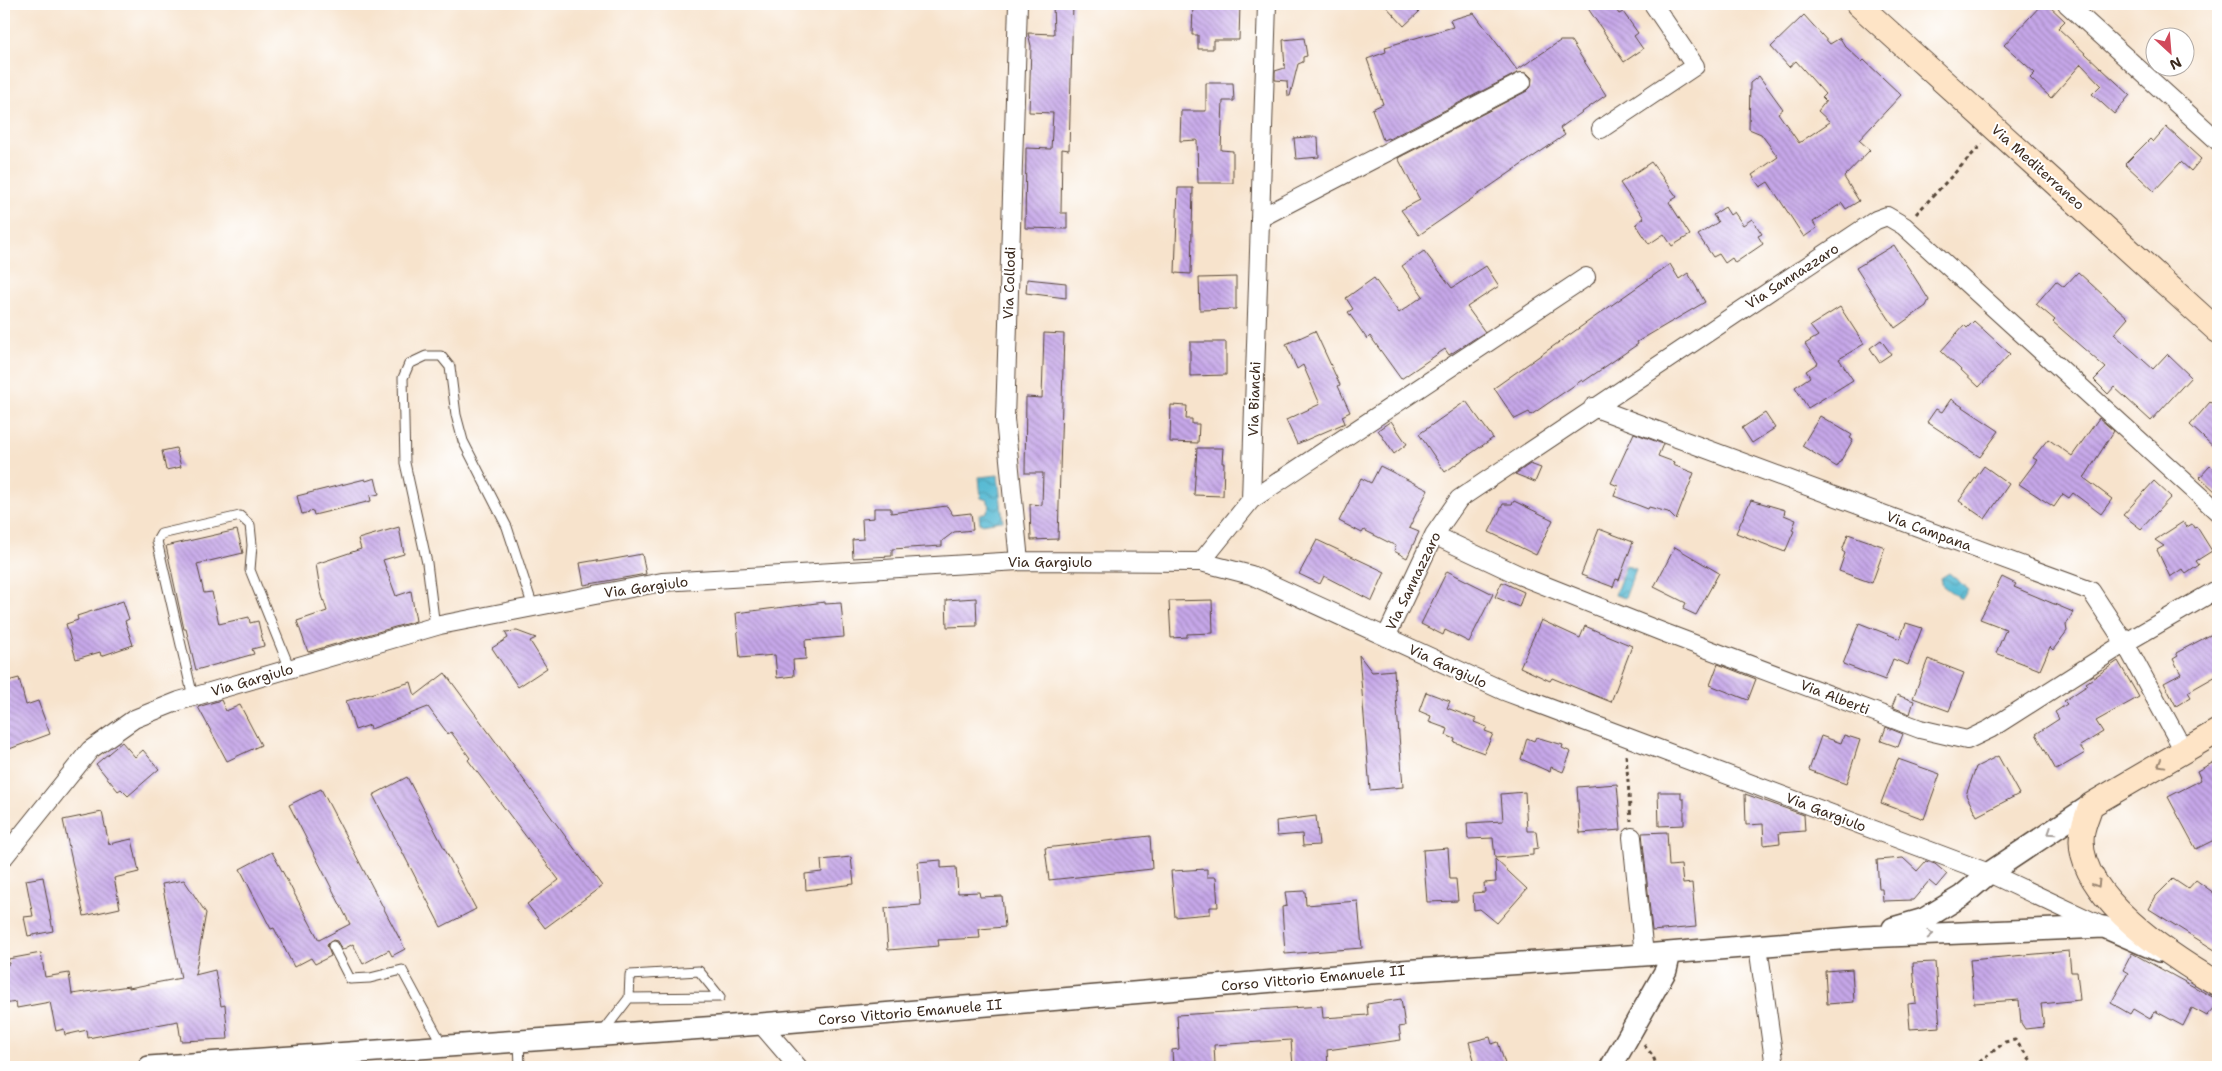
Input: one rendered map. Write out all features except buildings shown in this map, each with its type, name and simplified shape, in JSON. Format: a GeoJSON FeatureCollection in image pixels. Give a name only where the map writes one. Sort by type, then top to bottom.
{"type":"FeatureCollection","features":[{"type":"Feature","properties":{"kind":"main road","name":"Via Mediterraneo"},"geometry":{"type":"LineString","coordinates":[[1858,4],[2218,331]]}},
{"type":"Feature","properties":{"kind":"main road"},"geometry":{"type":"LineString","coordinates":[[2218,731],[2091,805],[2082,834],[2084,860],[2100,889],[2128,920],[2173,957],[2218,984]]}},
{"type":"Feature","properties":{"kind":"street","name":"Via Collodi"},"geometry":{"type":"LineString","coordinates":[[1018,4],[1004,419],[1019,561]]}},
{"type":"Feature","properties":{"kind":"street","name":"Via Bianchi"},"geometry":{"type":"LineString","coordinates":[[1251,500],[1267,4]]}},
{"type":"Feature","properties":{"kind":"street"},"geometry":{"type":"LineString","coordinates":[[1601,129],[1695,66],[1653,4]]}},
{"type":"Feature","properties":{"kind":"street"},"geometry":{"type":"LineString","coordinates":[[2067,4],[2218,141]]}},
{"type":"Feature","properties":{"kind":"street"},"geometry":{"type":"LineString","coordinates":[[1260,218],[1522,82]]}},
{"type":"Feature","properties":{"kind":"street","name":"Via Sannazzaro"},"geometry":{"type":"LineString","coordinates":[[1386,637],[1434,535],[1459,498],[1876,220],[1886,216],[1904,226],[2218,512]]}},
{"type":"Feature","properties":{"kind":"street"},"geometry":{"type":"LineString","coordinates":[[1201,562],[1251,500],[1586,278]]}},
{"type":"Feature","properties":{"kind":"street","name":"Via Campana"},"geometry":{"type":"LineString","coordinates":[[1593,407],[2091,591],[2125,643],[2184,751]]}},
{"type":"Feature","properties":{"kind":"street","name":"Via Alberti"},"geometry":{"type":"LineString","coordinates":[[1434,535],[1521,576],[1920,729],[1967,740],[1990,729],[2125,643],[2218,589]]}},
{"type":"Feature","properties":{"kind":"street","name":"Via Gargiulo"},"geometry":{"type":"LineString","coordinates":[[5,852],[90,750],[134,719],[193,697],[435,626],[662,582],[1019,561],[1201,562],[1251,575],[1504,691],[1989,873],[2104,928]]}},
{"type":"Feature","properties":{"kind":"street"},"geometry":{"type":"LineString","coordinates":[[1864,937],[1924,918],[1962,896],[1989,873],[2091,805]]}},
{"type":"Feature","properties":{"kind":"street"},"geometry":{"type":"LineString","coordinates":[[1632,837],[1644,955]]}},
{"type":"Feature","properties":{"kind":"street"},"geometry":{"type":"LineString","coordinates":[[1864,937],[2104,928],[2173,957]]}},
{"type":"Feature","properties":{"kind":"street","name":"Corso Vittorio Emanuele II"},"geometry":{"type":"LineString","coordinates":[[149,1067],[317,1061],[443,1046],[761,1024],[1371,973],[1644,955],[1864,937]]}},
{"type":"Feature","properties":{"kind":"street"},"geometry":{"type":"LineString","coordinates":[[1758,946],[1775,1067]]}},
{"type":"Feature","properties":{"kind":"street"},"geometry":{"type":"LineString","coordinates":[[1611,1067],[1666,970],[1670,953]]}},
{"type":"Feature","properties":{"kind":"street"},"geometry":{"type":"LineString","coordinates":[[761,1024],[798,1067]]}},
{"type":"Feature","properties":{"kind":"lane"},"geometry":{"type":"LineString","coordinates":[[435,626],[427,563],[405,463],[403,378],[409,364],[426,356],[441,356],[450,367],[456,415],[463,440],[507,527],[533,606]]}},
{"type":"Feature","properties":{"kind":"lane"},"geometry":{"type":"LineString","coordinates":[[193,697],[156,540],[161,534],[240,516],[250,525],[252,544],[250,570],[290,669]]}},
{"type":"Feature","properties":{"kind":"lane"},"geometry":{"type":"LineString","coordinates":[[333,946],[350,979],[370,978],[402,970],[443,1046]]}},
{"type":"Feature","properties":{"kind":"lane"},"geometry":{"type":"LineString","coordinates":[[600,1035],[630,998],[630,975],[699,972],[720,996],[630,998]]}},
{"type":"Feature","properties":{"kind":"lane"},"geometry":{"type":"LineString","coordinates":[[519,1041],[520,1067]]}},
{"type":"Feature","properties":{"kind":"path"},"geometry":{"type":"LineString","coordinates":[[1904,226],[1981,147],[1984,138]]}},
{"type":"Feature","properties":{"kind":"path"},"geometry":{"type":"LineString","coordinates":[[1625,736],[1632,837]]}},
{"type":"Feature","properties":{"kind":"path"},"geometry":{"type":"LineString","coordinates":[[1973,1067],[2006,1042],[2015,1040],[2036,1067]]}},
{"type":"Feature","properties":{"kind":"water"},"geometry":{"type":"Polygon","coordinates":[[[998,475],[1003,521],[980,524],[979,515],[987,512],[990,506],[987,500],[981,498],[979,477],[998,475]]]}},
{"type":"Feature","properties":{"kind":"water"},"geometry":{"type":"Polygon","coordinates":[[[1626,565],[1636,569],[1625,598],[1615,595],[1626,565]]]}},
{"type":"Feature","properties":{"kind":"water"},"geometry":{"type":"Polygon","coordinates":[[[1949,573],[1968,589],[1963,598],[1959,598],[1943,586],[1941,578],[1949,573]]]}}]}
